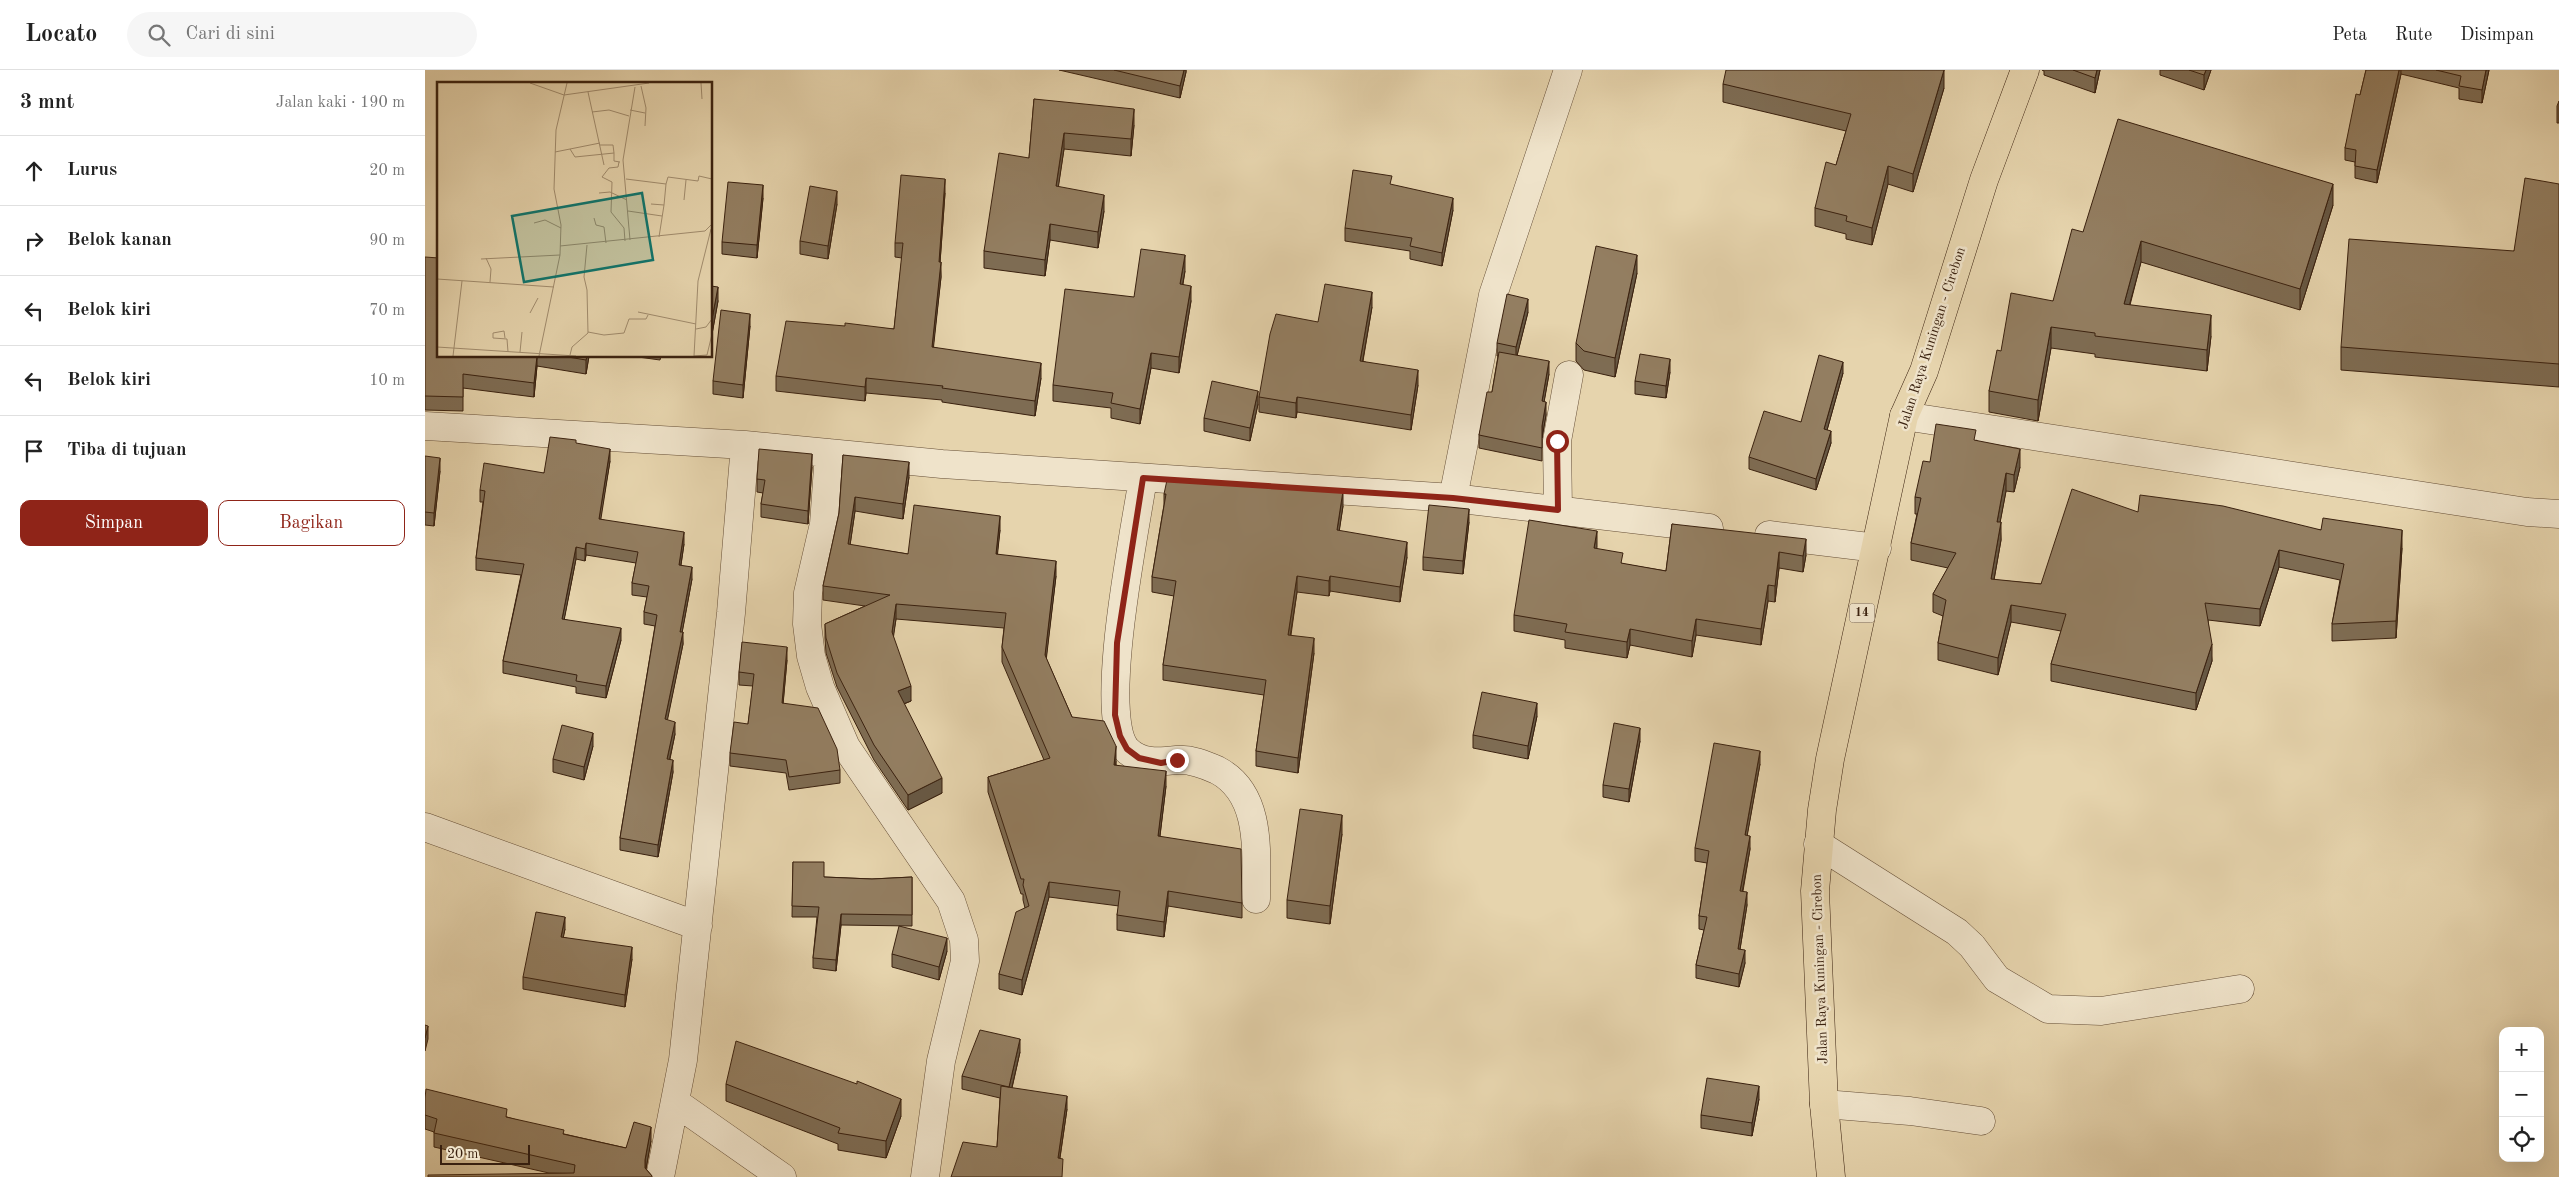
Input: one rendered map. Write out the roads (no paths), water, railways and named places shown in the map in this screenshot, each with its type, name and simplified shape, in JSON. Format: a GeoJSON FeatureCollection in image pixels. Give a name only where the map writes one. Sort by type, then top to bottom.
{"type":"FeatureCollection","features":[{"type":"Feature","properties":{"kind":"highway","name":"Jalan Raya Kuningan - Cirebon"},"geometry":{"type":"LineString","coordinates":[[1831,1177],[1824,1104],[1815,891],[1818,844],[1838,716],[1877,548],[1904,416],[1924,371],[1984,180],[2025,70]]}},
{"type":"Feature","properties":{"kind":"street"},"geometry":{"type":"LineString","coordinates":[[1453,498],[1493,295],[1568,70]]}},
{"type":"Feature","properties":{"kind":"street"},"geometry":{"type":"LineString","coordinates":[[1558,510],[1557,441],[1569,375]]}},
{"type":"Feature","properties":{"kind":"street"},"geometry":{"type":"LineString","coordinates":[[1904,416],[2527,512],[2559,514]]}},
{"type":"Feature","properties":{"kind":"street"},"geometry":{"type":"LineString","coordinates":[[425,426],[745,445],[942,464],[1453,498],[1877,548]]}},
{"type":"Feature","properties":{"kind":"street"},"geometry":{"type":"LineString","coordinates":[[660,1177],[683,1060],[731,612],[745,445]]}},
{"type":"Feature","properties":{"kind":"street"},"geometry":{"type":"LineString","coordinates":[[829,453],[824,524],[808,593],[807,624],[811,656],[820,687],[845,747],[951,901],[964,940],[965,961],[941,1061],[925,1177]]}},
{"type":"Feature","properties":{"kind":"street"},"geometry":{"type":"LineString","coordinates":[[1143,478],[1117,643],[1115,715],[1120,736],[1127,749],[1139,758],[1161,763],[1190,760],[1207,765],[1227,776],[1241,789],[1253,815],[1256,856],[1256,899]]}},
{"type":"Feature","properties":{"kind":"street"},"geometry":{"type":"LineString","coordinates":[[425,827],[698,926]]}},
{"type":"Feature","properties":{"kind":"street"},"geometry":{"type":"LineString","coordinates":[[1818,844],[1957,932],[1972,946],[1997,979],[2048,1009],[2101,1011],[2239,989]]}},
{"type":"Feature","properties":{"kind":"street"},"geometry":{"type":"LineString","coordinates":[[675,1102],[782,1177]]}},
{"type":"Feature","properties":{"kind":"street"},"geometry":{"type":"LineString","coordinates":[[1824,1104],[1910,1111],[1981,1121]]}}]}
